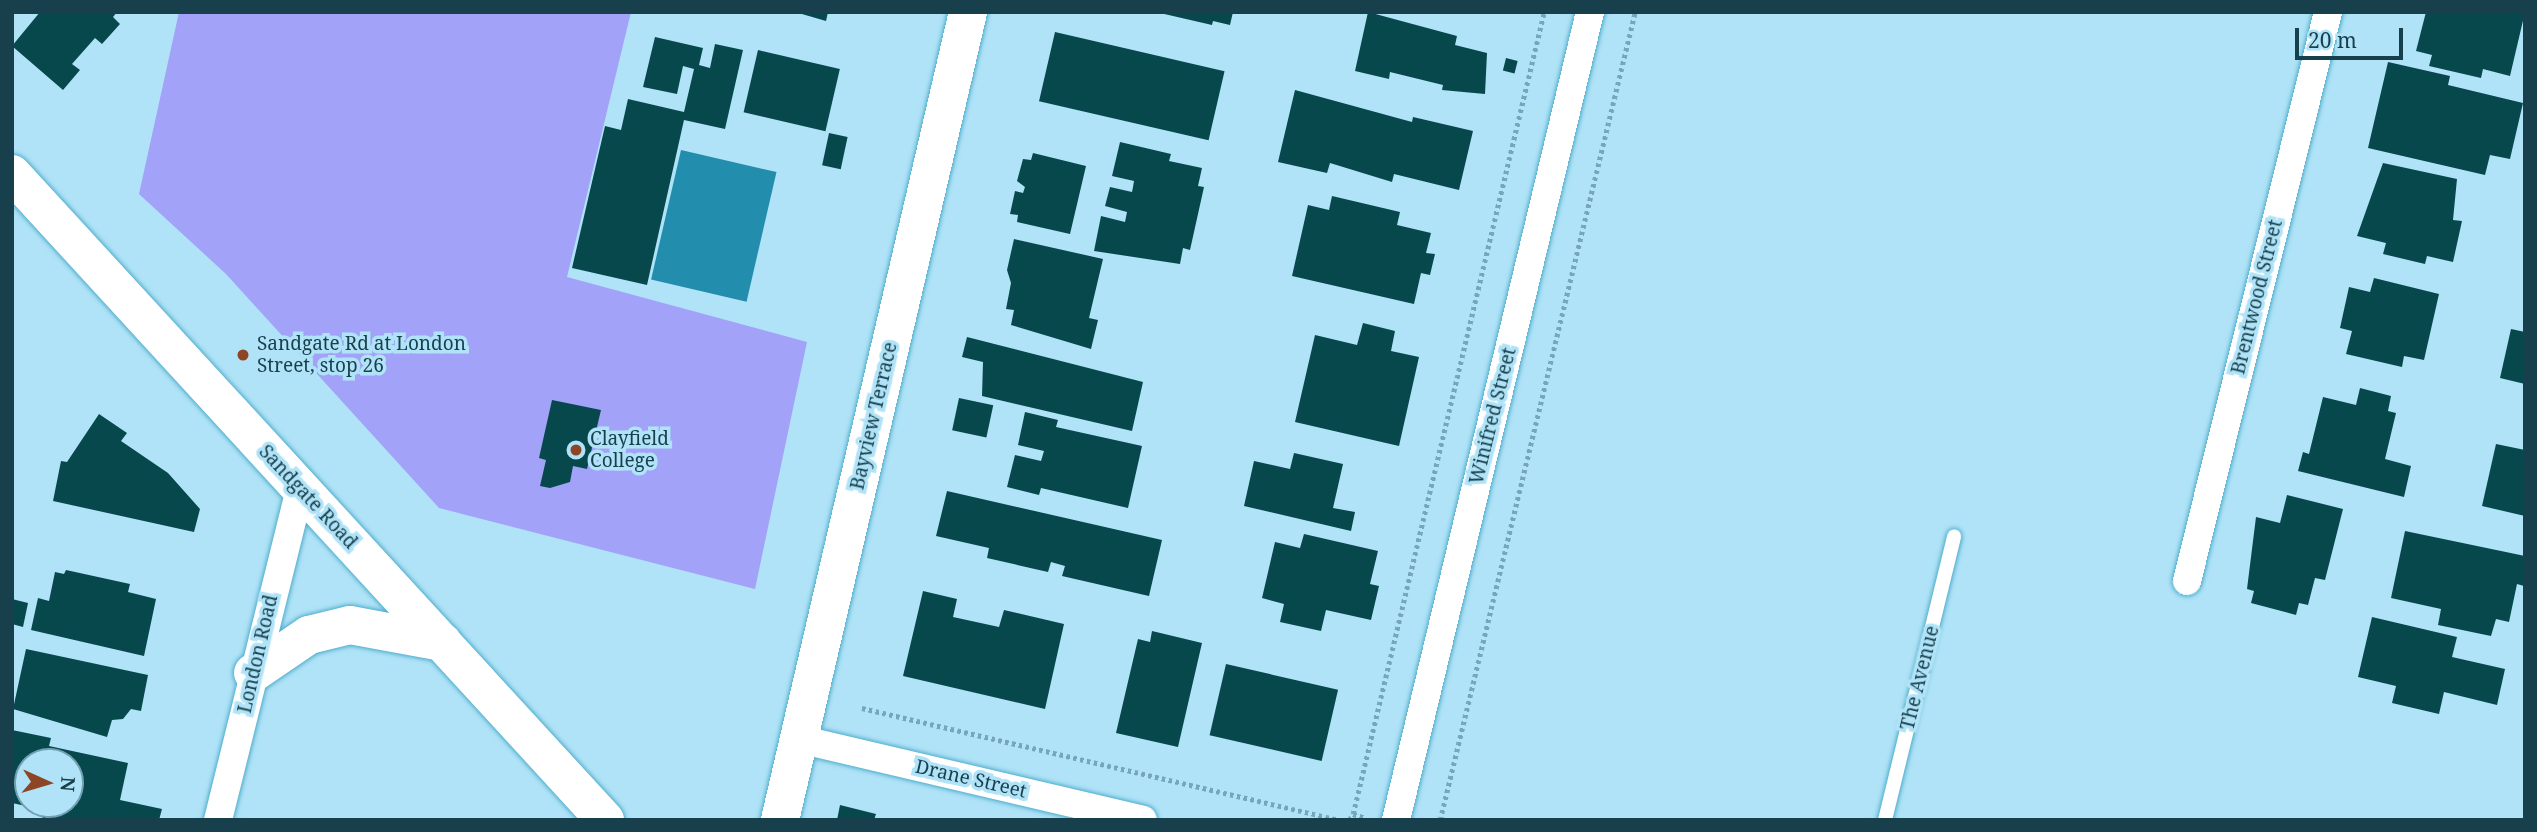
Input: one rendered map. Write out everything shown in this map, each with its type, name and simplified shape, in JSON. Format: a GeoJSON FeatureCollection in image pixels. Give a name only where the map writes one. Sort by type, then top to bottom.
{"type":"FeatureCollection","features":[{"type":"Feature","properties":{"kind":"main road","name":"Bayview Terrace"},"geometry":{"type":"LineString","coordinates":[[780,820],[968,12]]}},
{"type":"Feature","properties":{"kind":"main road","name":"Sandgate Road"},"geometry":{"type":"LineString","coordinates":[[12,174],[605,820]]}},
{"type":"Feature","properties":{"kind":"main road"},"geometry":{"type":"LineString","coordinates":[[253,673],[309,635],[350,625],[442,642]]}},
{"type":"Feature","properties":{"kind":"street","name":"Winifred Street"},"geometry":{"type":"LineString","coordinates":[[1396,820],[1590,12]]}},
{"type":"Feature","properties":{"kind":"street","name":"Brentwood Street"},"geometry":{"type":"LineString","coordinates":[[2187,581],[2328,12]]}},
{"type":"Feature","properties":{"kind":"street","name":"London Road"},"geometry":{"type":"LineString","coordinates":[[218,820],[300,488]]}},
{"type":"Feature","properties":{"kind":"street","name":"Drane Street"},"geometry":{"type":"LineString","coordinates":[[799,739],[1143,820]]}},
{"type":"Feature","properties":{"kind":"lane","name":"The Avenue"},"geometry":{"type":"LineString","coordinates":[[1885,820],[1954,536]]}},
{"type":"Feature","properties":{"kind":"path"},"geometry":{"type":"LineString","coordinates":[[1349,820],[1353,814],[1544,12]]}},
{"type":"Feature","properties":{"kind":"path"},"geometry":{"type":"LineString","coordinates":[[1440,820],[1635,12]]}},
{"type":"Feature","properties":{"kind":"path"},"geometry":{"type":"LineString","coordinates":[[862,708],[1339,820]]}},
{"type":"Feature","properties":{"kind":"path"},"geometry":{"type":"LineString","coordinates":[[1353,814],[1367,818]]}},
{"type":"Feature","properties":{"kind":"shaded area"},"geometry":{"type":"Polygon","coordinates":[[[179,12],[631,12],[567,277],[807,342],[755,589],[439,508],[226,274],[139,194],[179,12]]]}},
{"type":"Feature","properties":{"kind":"shaded area"},"geometry":{"type":"Polygon","coordinates":[[[681,150],[776,172],[747,302],[651,280],[681,150]]]}},
{"type":"Feature","properties":{"kind":"building"},"geometry":{"type":"Polygon","coordinates":[[[40,12],[117,12],[113,17],[120,24],[102,44],[95,38],[72,64],[80,70],[63,90],[12,46],[40,12]]]}},
{"type":"Feature","properties":{"kind":"building"},"geometry":{"type":"Polygon","coordinates":[[[795,12],[828,12],[826,21],[795,12]]]}},
{"type":"Feature","properties":{"kind":"building"},"geometry":{"type":"Polygon","coordinates":[[[1233,12],[1230,25],[1213,21],[1212,25],[1160,13],[1233,12]]]}},
{"type":"Feature","properties":{"kind":"building"},"geometry":{"type":"Polygon","coordinates":[[[1368,12],[1457,36],[1455,45],[1487,53],[1485,94],[1442,90],[1443,85],[1390,72],[1389,79],[1355,71],[1368,12]]]}},
{"type":"Feature","properties":{"kind":"building"},"geometry":{"type":"Polygon","coordinates":[[[2426,12],[2525,12],[2510,76],[2483,69],[2481,78],[2429,66],[2432,55],[2416,51],[2426,12]]]}},
{"type":"Feature","properties":{"kind":"building"},"geometry":{"type":"Polygon","coordinates":[[[1055,32],[1225,71],[1209,140],[1039,101],[1055,32]]]}},
{"type":"Feature","properties":{"kind":"building"},"geometry":{"type":"Polygon","coordinates":[[[655,37],[703,48],[699,65],[710,68],[715,44],[743,50],[725,129],[684,120],[647,285],[572,268],[605,126],[621,130],[628,99],[684,112],[694,69],[683,66],[677,94],[643,87],[655,37]]]}},
{"type":"Feature","properties":{"kind":"building"},"geometry":{"type":"Polygon","coordinates":[[[758,50],[840,69],[825,131],[744,112],[758,50]]]}},
{"type":"Feature","properties":{"kind":"building"},"geometry":{"type":"Polygon","coordinates":[[[1506,58],[1518,61],[1514,74],[1503,71],[1506,58]]]}},
{"type":"Feature","properties":{"kind":"building"},"geometry":{"type":"Polygon","coordinates":[[[2388,62],[2450,76],[2448,85],[2523,103],[2510,159],[2490,155],[2485,175],[2368,148],[2388,62]]]}},
{"type":"Feature","properties":{"kind":"building"},"geometry":{"type":"Polygon","coordinates":[[[1295,90],[1412,122],[1413,117],[1473,131],[1459,190],[1394,174],[1392,182],[1330,163],[1327,173],[1278,162],[1295,90]]]}},
{"type":"Feature","properties":{"kind":"building"},"geometry":{"type":"Polygon","coordinates":[[[829,133],[848,137],[841,169],[822,165],[829,133]]]}},
{"type":"Feature","properties":{"kind":"building"},"geometry":{"type":"Polygon","coordinates":[[[1120,142],[1171,154],[1169,161],[1202,168],[1198,186],[1204,187],[1190,250],[1183,248],[1180,264],[1094,251],[1101,216],[1125,222],[1127,212],[1105,206],[1110,187],[1132,192],[1134,181],[1112,176],[1120,142]]]}},
{"type":"Feature","properties":{"kind":"building"},"geometry":{"type":"Polygon","coordinates":[[[1033,153],[1086,166],[1070,234],[1017,222],[1018,215],[1010,214],[1015,191],[1023,193],[1025,187],[1017,181],[1023,159],[1031,160],[1033,153]]]}},
{"type":"Feature","properties":{"kind":"building"},"geometry":{"type":"Polygon","coordinates":[[[2383,163],[2457,179],[2453,220],[2462,221],[2453,262],[2427,256],[2425,264],[2383,254],[2386,243],[2357,236],[2383,163]]]}},
{"type":"Feature","properties":{"kind":"building"},"geometry":{"type":"Polygon","coordinates":[[[1332,196],[1400,212],[1397,225],[1431,233],[1426,253],[1435,254],[1430,275],[1421,273],[1414,304],[1292,276],[1308,205],[1329,210],[1332,196]]]}},
{"type":"Feature","properties":{"kind":"building"},"geometry":{"type":"Polygon","coordinates":[[[1014,239],[1103,259],[1089,318],[1098,320],[1091,349],[1011,325],[1014,310],[1006,309],[1011,283],[1007,270],[1014,239]]]}},
{"type":"Feature","properties":{"kind":"building"},"geometry":{"type":"Polygon","coordinates":[[[2374,278],[2439,294],[2424,360],[2404,356],[2402,367],[2346,354],[2352,331],[2340,328],[2349,287],[2370,292],[2374,278]]]}},
{"type":"Feature","properties":{"kind":"building"},"geometry":{"type":"Polygon","coordinates":[[[1363,323],[1395,331],[1391,351],[1419,357],[1399,446],[1295,422],[1315,335],[1357,345],[1363,323]]]}},
{"type":"Feature","properties":{"kind":"building"},"geometry":{"type":"Polygon","coordinates":[[[2511,329],[2525,332],[2525,384],[2500,378],[2511,329]]]}},
{"type":"Feature","properties":{"kind":"building"},"geometry":{"type":"Polygon","coordinates":[[[967,337],[1143,382],[1132,431],[982,396],[983,362],[962,357],[967,337]]]}},
{"type":"Feature","properties":{"kind":"building"},"geometry":{"type":"Polygon","coordinates":[[[2360,388],[2391,396],[2388,411],[2396,413],[2385,459],[2411,466],[2404,497],[2298,471],[2303,452],[2309,454],[2323,397],[2356,405],[2360,388]]]}},
{"type":"Feature","properties":{"kind":"building"},"geometry":{"type":"Polygon","coordinates":[[[959,398],[993,405],[986,438],[952,430],[959,398]]]}},
{"type":"Feature","properties":{"kind":"building"},"geometry":{"type":"Polygon","coordinates":[[[552,400],[601,410],[587,469],[573,466],[570,482],[550,488],[540,486],[546,460],[539,458],[552,400]]]}},
{"type":"Feature","properties":{"kind":"building"},"geometry":{"type":"Polygon","coordinates":[[[1025,412],[1058,420],[1056,427],[1142,446],[1128,508],[1041,488],[1039,495],[1007,487],[1015,455],[1041,461],[1044,451],[1018,445],[1025,412]]]}},
{"type":"Feature","properties":{"kind":"building"},"geometry":{"type":"Polygon","coordinates":[[[99,414],[127,433],[121,441],[168,473],[200,509],[194,532],[53,501],[61,461],[67,462],[99,414]]]}},
{"type":"Feature","properties":{"kind":"building"},"geometry":{"type":"Polygon","coordinates":[[[2496,444],[2525,450],[2525,516],[2482,506],[2496,444]]]}},
{"type":"Feature","properties":{"kind":"building"},"geometry":{"type":"Polygon","coordinates":[[[1294,453],[1343,464],[1333,508],[1355,512],[1351,531],[1244,506],[1254,461],[1290,469],[1294,453]]]}},
{"type":"Feature","properties":{"kind":"building"},"geometry":{"type":"Polygon","coordinates":[[[947,491],[1162,540],[1149,596],[1062,576],[1065,566],[1051,562],[1048,572],[987,558],[989,548],[936,536],[947,491]]]}},
{"type":"Feature","properties":{"kind":"building"},"geometry":{"type":"Polygon","coordinates":[[[2287,495],[2343,509],[2325,580],[2315,578],[2308,605],[2299,603],[2296,615],[2251,603],[2254,591],[2247,589],[2256,517],[2280,523],[2287,495]]]}},
{"type":"Feature","properties":{"kind":"building"},"geometry":{"type":"Polygon","coordinates":[[[2405,531],[2525,556],[2524,586],[2517,584],[2509,622],[2496,619],[2491,636],[2438,625],[2441,609],[2391,598],[2405,531]]]}},
{"type":"Feature","properties":{"kind":"building"},"geometry":{"type":"Polygon","coordinates":[[[1304,534],[1378,551],[1370,584],[1379,586],[1371,620],[1326,610],[1321,631],[1280,622],[1284,604],[1262,598],[1275,542],[1300,548],[1304,534]]]}},
{"type":"Feature","properties":{"kind":"building"},"geometry":{"type":"Polygon","coordinates":[[[66,570],[130,584],[128,592],[156,599],[144,656],[31,630],[38,598],[49,601],[55,572],[64,574],[66,570]]]}},
{"type":"Feature","properties":{"kind":"building"},"geometry":{"type":"Polygon","coordinates":[[[923,591],[957,599],[953,617],[999,627],[1004,610],[1064,624],[1045,709],[903,676],[923,591]]]}},
{"type":"Feature","properties":{"kind":"building"},"geometry":{"type":"Polygon","coordinates":[[[12,599],[28,603],[23,627],[12,624],[12,599]]]}},
{"type":"Feature","properties":{"kind":"building"},"geometry":{"type":"Polygon","coordinates":[[[2372,617],[2457,637],[2452,657],[2505,669],[2497,705],[2444,692],[2439,714],[2392,703],[2396,686],[2358,677],[2372,617]]]}},
{"type":"Feature","properties":{"kind":"building"},"geometry":{"type":"Polygon","coordinates":[[[1152,631],[1202,643],[1178,747],[1116,733],[1138,639],[1150,642],[1152,631]]]}},
{"type":"Feature","properties":{"kind":"building"},"geometry":{"type":"Polygon","coordinates":[[[26,649],[148,675],[141,711],[131,709],[123,719],[112,720],[107,737],[13,709],[26,649]]]}},
{"type":"Feature","properties":{"kind":"building"},"geometry":{"type":"Polygon","coordinates":[[[1226,664],[1338,690],[1322,761],[1210,735],[1226,664]]]}},
{"type":"Feature","properties":{"kind":"building"},"geometry":{"type":"Polygon","coordinates":[[[12,730],[51,738],[49,746],[58,748],[14,748],[14,803],[12,730]]]}},
{"type":"Feature","properties":{"kind":"building"},"geometry":{"type":"Polygon","coordinates":[[[84,754],[128,763],[120,800],[162,809],[159,820],[42,820],[84,818],[84,754]]]}},
{"type":"Feature","properties":{"kind":"building"},"geometry":{"type":"Polygon","coordinates":[[[840,805],[876,814],[874,820],[837,820],[840,805]]]}},
{"type":"Feature","properties":{"kind":"place","name":"Sandgate Rd at London Street, stop 26"},"geometry":{"type":"Point","coordinates":[243,355]}},
{"type":"Feature","properties":{"kind":"place","name":"Clayfield College"},"geometry":{"type":"Point","coordinates":[576,450]}}]}
